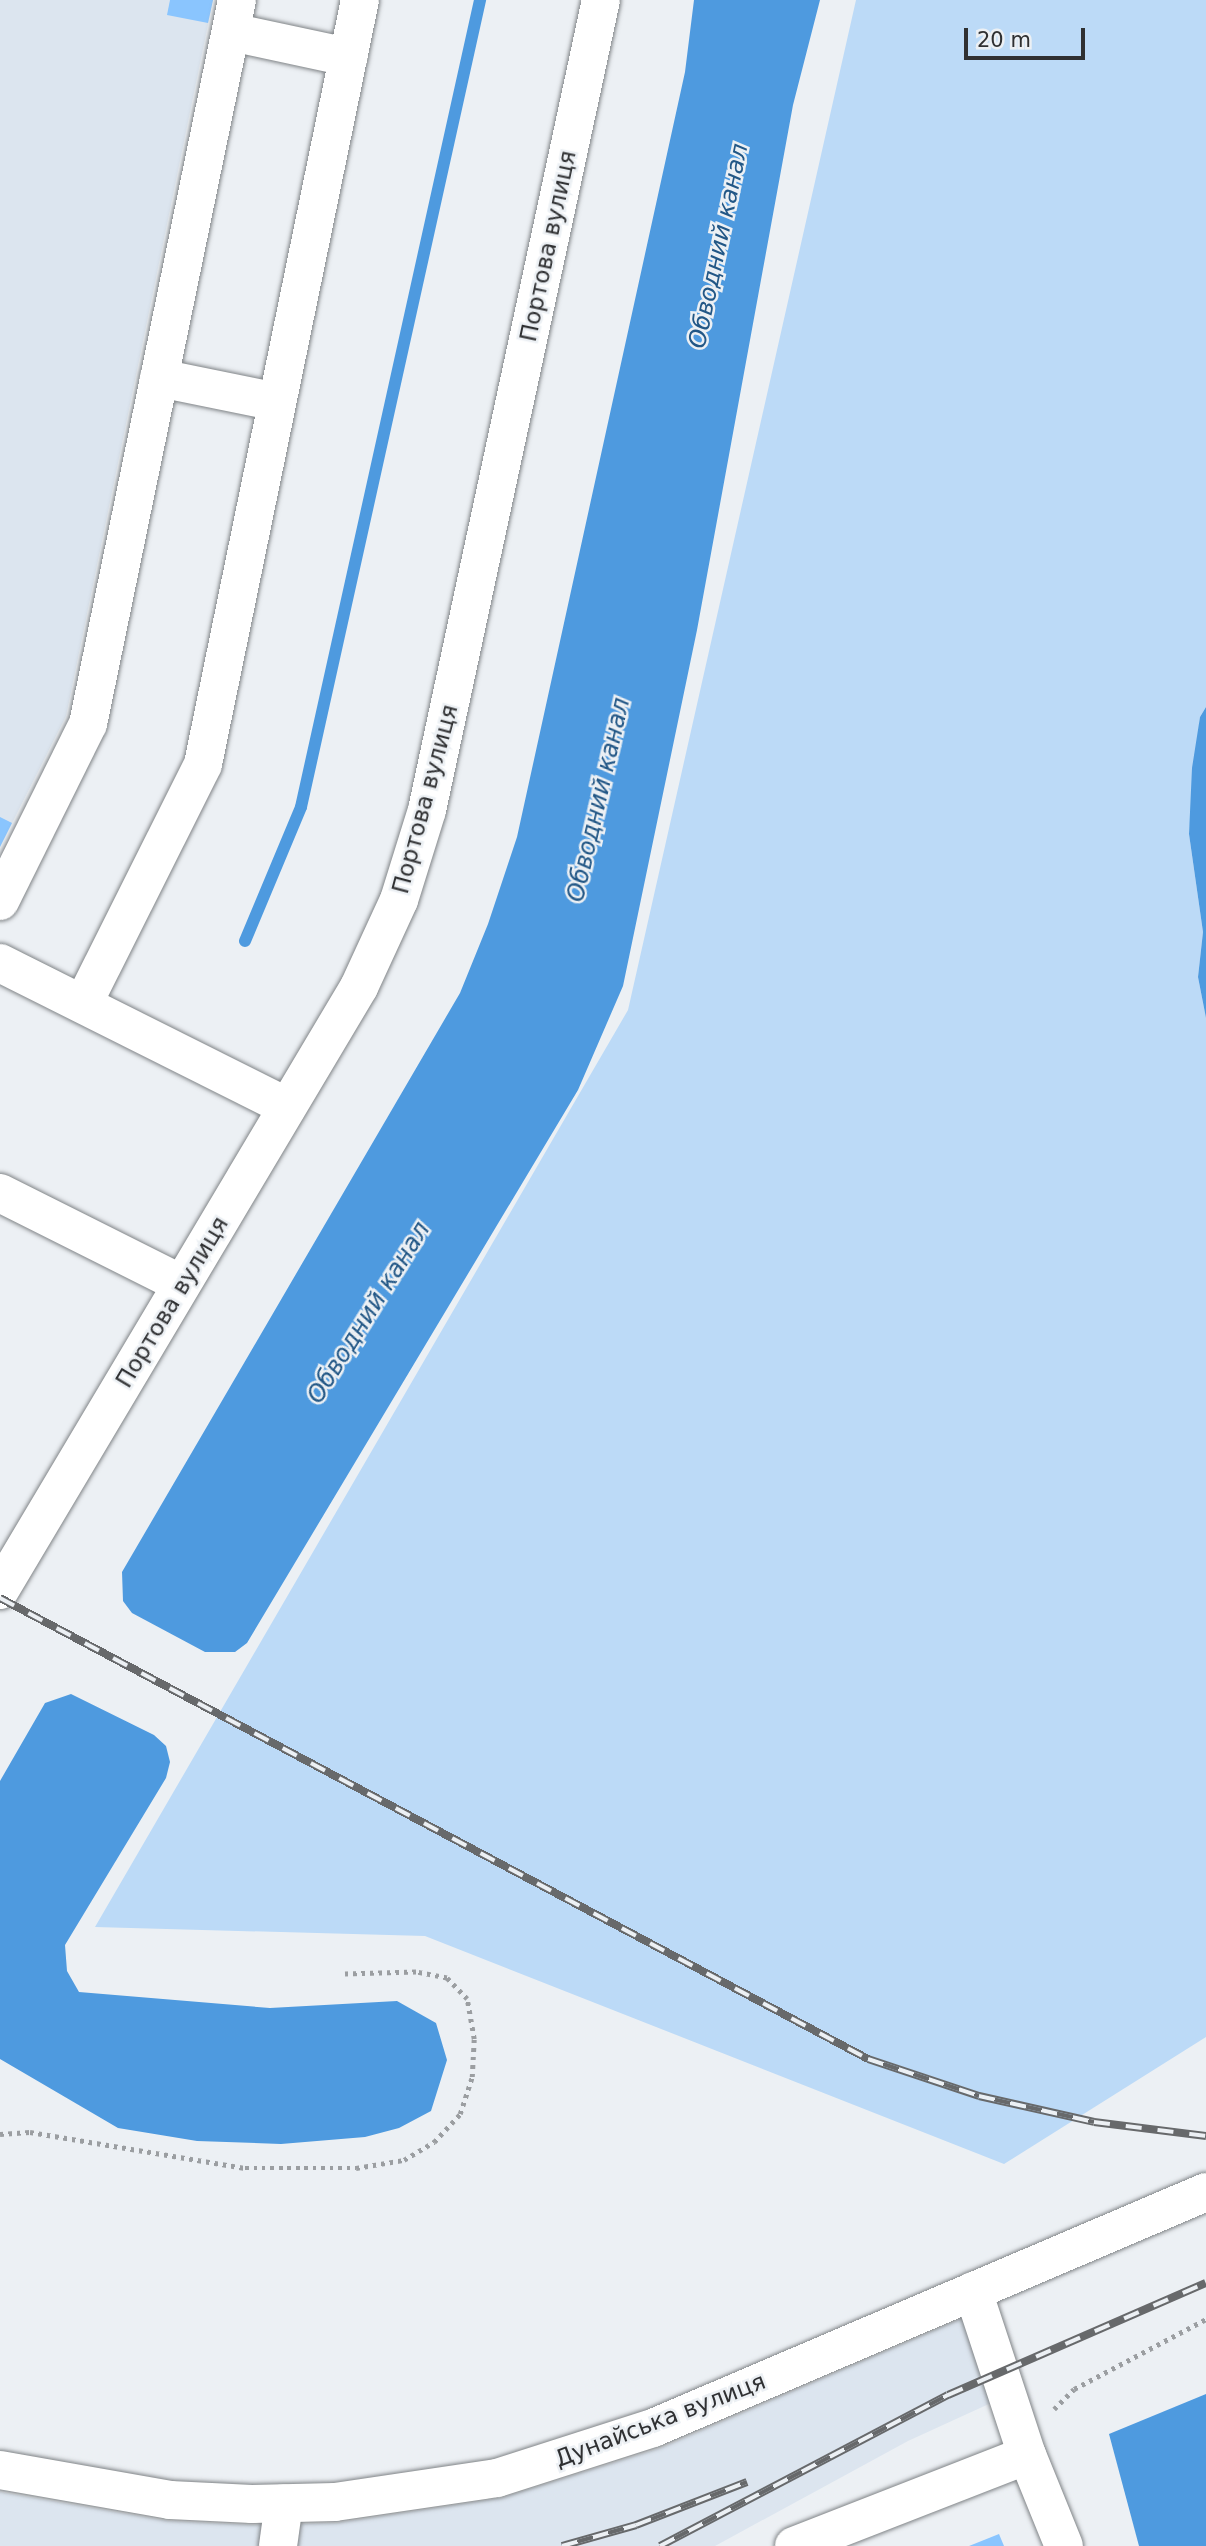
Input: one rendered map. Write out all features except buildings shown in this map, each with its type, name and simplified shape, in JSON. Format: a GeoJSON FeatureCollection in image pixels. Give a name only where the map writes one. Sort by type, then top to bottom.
{"type":"FeatureCollection","features":[{"type":"Feature","properties":{"kind":"street"},"geometry":{"type":"LineString","coordinates":[[83,1004],[203,764],[360,0]]}},
{"type":"Feature","properties":{"kind":"street","name":"Портова вулиця"},"geometry":{"type":"LineString","coordinates":[[0,1590],[359,987],[415,855],[601,0]]}},
{"type":"Feature","properties":{"kind":"street"},"geometry":{"type":"LineString","coordinates":[[0,901],[88,724],[234,16],[348,57]]}},
{"type":"Feature","properties":{"kind":"street"},"geometry":{"type":"LineString","coordinates":[[159,378],[277,402]]}},
{"type":"Feature","properties":{"kind":"street"},"geometry":{"type":"LineString","coordinates":[[0,963],[287,1107]]}},
{"type":"Feature","properties":{"kind":"street"},"geometry":{"type":"LineString","coordinates":[[0,1193],[182,1284]]}},
{"type":"Feature","properties":{"kind":"street","name":"Дунайська вулиця"},"geometry":{"type":"LineString","coordinates":[[0,2470],[170,2500],[284,2503],[416,2493],[576,2456],[653,2428],[1206,2192]]}},
{"type":"Feature","properties":{"kind":"street"},"geometry":{"type":"LineString","coordinates":[[973,2291],[1027,2455],[1064,2546]]}},
{"type":"Feature","properties":{"kind":"street"},"geometry":{"type":"LineString","coordinates":[[794,2546],[1027,2455]]}},
{"type":"Feature","properties":{"kind":"street"},"geometry":{"type":"LineString","coordinates":[[278,2546],[284,2503]]}},
{"type":"Feature","properties":{"kind":"path"},"geometry":{"type":"LineString","coordinates":[[0,2134],[30,2132],[245,2168],[356,2168],[404,2160],[434,2141],[460,2114],[472,2077],[474,2039],[467,1998],[447,1978],[416,1972],[345,1974]]}},
{"type":"Feature","properties":{"kind":"path"},"geometry":{"type":"LineString","coordinates":[[1027,2455],[1044,2418],[1074,2389],[1206,2319]]}},
{"type":"Feature","properties":{"kind":"shaded area"},"geometry":{"type":"Polygon","coordinates":[[[0,0],[213,0],[66,716],[0,847],[0,0]]]}},
{"type":"Feature","properties":{"kind":"shaded area"},"geometry":{"type":"Polygon","coordinates":[[[856,0],[1206,0],[1206,707],[1200,717],[1189,834],[1203,932],[1198,977],[1206,1018],[1206,2037],[1004,2164],[425,1936],[95,1927],[628,1010],[856,0]]]}},
{"type":"Feature","properties":{"kind":"shaded area"},"geometry":{"type":"Polygon","coordinates":[[[963,2318],[991,2403],[908,2441],[715,2546],[0,2546],[0,2492],[168,2521],[252,2525],[336,2523],[501,2498],[661,2448],[963,2318]]]}},
{"type":"Feature","properties":{"kind":"water","name":"Обводний канал"},"geometry":{"type":"Polygon","coordinates":[[[694,0],[820,0],[793,105],[697,630],[623,986],[578,1090],[247,1643],[235,1652],[205,1652],[132,1613],[123,1601],[122,1572],[460,993],[488,924],[517,837],[685,72],[694,0]]]}},
{"type":"Feature","properties":{"kind":"water"},"geometry":{"type":"Polygon","coordinates":[[[1206,707],[1206,1018],[1198,977],[1203,932],[1189,834],[1192,768],[1200,717],[1206,707]]]}},
{"type":"Feature","properties":{"kind":"water"},"geometry":{"type":"Polygon","coordinates":[[[71,1694],[154,1735],[166,1746],[170,1762],[166,1778],[65,1945],[67,1971],[79,1992],[270,2008],[397,2001],[436,2023],[447,2060],[431,2111],[399,2128],[365,2137],[281,2144],[197,2141],[118,2128],[0,2059],[0,1781],[45,1703],[71,1694]]]}},
{"type":"Feature","properties":{"kind":"water"},"geometry":{"type":"Polygon","coordinates":[[[1206,2394],[1206,2546],[1139,2546],[1109,2434],[1206,2394]]]}},
{"type":"Feature","properties":{"kind":"waterway"},"geometry":{"type":"LineString","coordinates":[[245,941],[301,807],[480,0]]}},
{"type":"Feature","properties":{"kind":"railway"},"geometry":{"type":"LineString","coordinates":[[0,1598],[868,2059],[979,2096],[1094,2122],[1206,2136]]}},
{"type":"Feature","properties":{"kind":"railway"},"geometry":{"type":"LineString","coordinates":[[660,2546],[948,2395],[1206,2283]]}},
{"type":"Feature","properties":{"kind":"railway"},"geometry":{"type":"LineString","coordinates":[[562,2546],[636,2525],[747,2482]]}}]}
